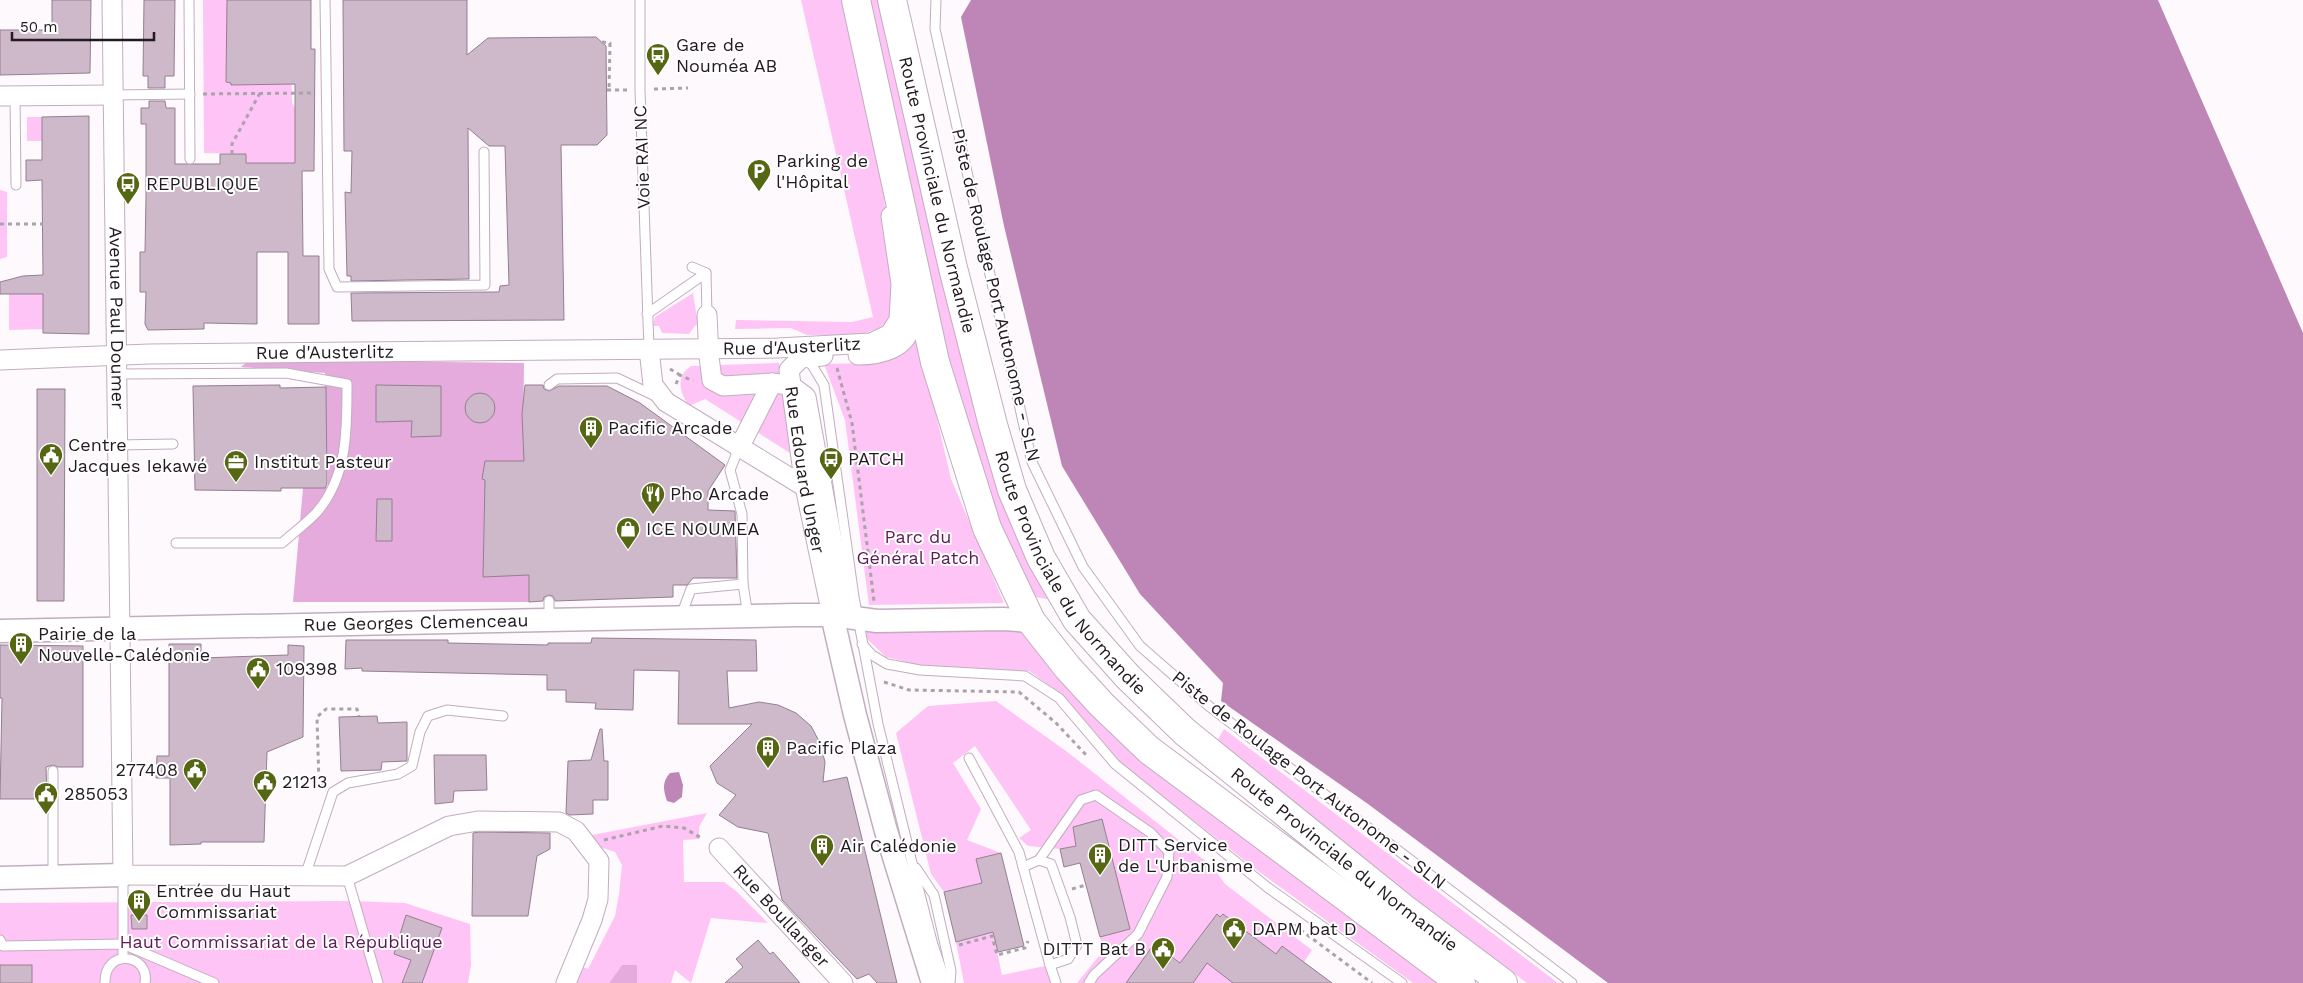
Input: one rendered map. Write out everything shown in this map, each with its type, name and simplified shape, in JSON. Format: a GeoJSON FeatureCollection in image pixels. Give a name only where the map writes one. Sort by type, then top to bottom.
{"type":"FeatureCollection","features":[{"type":"Feature","properties":{"kind":"main road","name":"Route Provinciale du Normandie"},"geometry":{"type":"LineString","coordinates":[[856,0],[893,179],[938,371],[987,528],[1028,616],[1079,680],[1149,750],[1462,983]]}},
{"type":"Feature","properties":{"kind":"main road","name":"Route Provinciale du Normandie"},"geometry":{"type":"LineString","coordinates":[[892,0],[953,268],[993,425],[1012,490],[1041,558],[1077,620],[1128,677],[1185,732],[1403,908],[1503,983]]}},
{"type":"Feature","properties":{"kind":"main road"},"geometry":{"type":"LineString","coordinates":[[897,0],[904,46]]}},
{"type":"Feature","properties":{"kind":"main road"},"geometry":{"type":"LineString","coordinates":[[1028,616],[1048,615],[1081,655],[1146,721],[1185,732]]}},
{"type":"Feature","properties":{"kind":"street","name":"Avenue Paul Doumer"},"geometry":{"type":"LineString","coordinates":[[112,0],[123,875]]}},
{"type":"Feature","properties":{"kind":"street"},"geometry":{"type":"LineString","coordinates":[[7,96],[114,95]]}},
{"type":"Feature","properties":{"kind":"street","name":"Rue d'Austerlitz"},"geometry":{"type":"LineString","coordinates":[[0,360],[118,365],[649,349],[778,348],[871,343],[890,334],[899,320],[900,284],[890,210],[893,179]]}},
{"type":"Feature","properties":{"kind":"street","name":"Rue d'Austerlitz"},"geometry":{"type":"LineString","coordinates":[[781,384],[788,370],[802,358],[865,355],[890,351],[905,338],[911,323],[894,212],[893,179]]}},
{"type":"Feature","properties":{"kind":"street"},"geometry":{"type":"LineString","coordinates":[[707,315],[708,349],[712,380],[723,386],[781,384]]}},
{"type":"Feature","properties":{"kind":"street"},"geometry":{"type":"LineString","coordinates":[[649,349],[653,385],[666,402],[805,487]]}},
{"type":"Feature","properties":{"kind":"street"},"geometry":{"type":"LineString","coordinates":[[739,448],[781,384]]}},
{"type":"Feature","properties":{"kind":"street","name":"Rue Edouard Unger"},"geometry":{"type":"LineString","coordinates":[[781,384],[805,487],[853,614]]}},
{"type":"Feature","properties":{"kind":"street","name":"Rue Edouard Unger"},"geometry":{"type":"LineString","coordinates":[[781,384],[806,397],[853,614],[855,715],[886,831],[933,983]]}},
{"type":"Feature","properties":{"kind":"street","name":"Rue Georges Clemenceau"},"geometry":{"type":"LineString","coordinates":[[0,631],[120,630],[549,610],[680,617],[853,614],[877,621],[1003,620],[1028,616]]}},
{"type":"Feature","properties":{"kind":"street"},"geometry":{"type":"LineString","coordinates":[[0,878],[123,875],[347,876],[416,841],[462,822],[559,822],[576,831],[599,861],[599,892],[592,920],[566,983]]}},
{"type":"Feature","properties":{"kind":"street","name":"Rue Boullanger"},"geometry":{"type":"LineString","coordinates":[[719,848],[844,983]]}},
{"type":"Feature","properties":{"kind":"lane"},"geometry":{"type":"LineString","coordinates":[[189,0],[190,159]]}},
{"type":"Feature","properties":{"kind":"lane"},"geometry":{"type":"LineString","coordinates":[[326,0],[329,269],[337,287],[485,285],[484,152]]}},
{"type":"Feature","properties":{"kind":"lane","name":"Voie RAI NC"},"geometry":{"type":"LineString","coordinates":[[640,0],[640,90],[649,349]]}},
{"type":"Feature","properties":{"kind":"lane","name":"Piste de Roulage Port Autonome - SLN"},"geometry":{"type":"LineString","coordinates":[[936,0],[934,29],[1032,462],[1083,567],[1140,646],[1210,707],[1572,983]]}},
{"type":"Feature","properties":{"kind":"lane"},"geometry":{"type":"LineString","coordinates":[[114,95],[190,94]]}},
{"type":"Feature","properties":{"kind":"lane"},"geometry":{"type":"LineString","coordinates":[[7,96],[16,185]]}},
{"type":"Feature","properties":{"kind":"lane"},"geometry":{"type":"LineString","coordinates":[[692,267],[706,273]]}},
{"type":"Feature","properties":{"kind":"lane"},"geometry":{"type":"LineString","coordinates":[[648,314],[706,273]]}},
{"type":"Feature","properties":{"kind":"lane"},"geometry":{"type":"LineString","coordinates":[[706,273],[707,315]]}},
{"type":"Feature","properties":{"kind":"lane"},"geometry":{"type":"LineString","coordinates":[[778,348],[802,358],[812,365],[824,385],[853,614],[862,644],[878,724],[933,945],[948,983]]}},
{"type":"Feature","properties":{"kind":"lane"},"geometry":{"type":"LineString","coordinates":[[118,365],[286,374],[347,384],[348,434],[337,480],[317,512],[282,543],[176,543]]}},
{"type":"Feature","properties":{"kind":"lane"},"geometry":{"type":"LineString","coordinates":[[550,385],[557,379],[617,378],[644,389],[666,402]]}},
{"type":"Feature","properties":{"kind":"lane"},"geometry":{"type":"LineString","coordinates":[[118,445],[173,444]]}},
{"type":"Feature","properties":{"kind":"lane"},"geometry":{"type":"LineString","coordinates":[[739,448],[730,470],[742,514],[744,584],[748,616]]}},
{"type":"Feature","properties":{"kind":"lane"},"geometry":{"type":"LineString","coordinates":[[680,617],[691,589],[744,584]]}},
{"type":"Feature","properties":{"kind":"lane"},"geometry":{"type":"LineString","coordinates":[[862,644],[872,656],[887,664],[920,670],[1025,676],[1059,698],[1123,770],[1267,887],[1402,983]]}},
{"type":"Feature","properties":{"kind":"lane"},"geometry":{"type":"LineString","coordinates":[[304,876],[334,792],[348,783],[398,774],[412,766],[420,732],[428,716],[447,710],[503,716]]}},
{"type":"Feature","properties":{"kind":"lane"},"geometry":{"type":"LineString","coordinates":[[969,758],[1020,852],[1056,983]]}},
{"type":"Feature","properties":{"kind":"lane"},"geometry":{"type":"LineString","coordinates":[[53,771],[53,877]]}},
{"type":"Feature","properties":{"kind":"lane"},"geometry":{"type":"LineString","coordinates":[[1023,867],[1039,860],[1080,800],[1096,795],[1152,833],[1169,852],[1167,877],[1138,934],[1094,975],[1089,983]]}},
{"type":"Feature","properties":{"kind":"lane"},"geometry":{"type":"LineString","coordinates":[[886,831],[912,862],[934,895],[951,971],[948,983]]}},
{"type":"Feature","properties":{"kind":"lane"},"geometry":{"type":"LineString","coordinates":[[1039,860],[1051,864],[1077,945],[1068,959],[1050,965]]}},
{"type":"Feature","properties":{"kind":"lane"},"geometry":{"type":"LineString","coordinates":[[123,875],[123,958]]}},
{"type":"Feature","properties":{"kind":"lane"},"geometry":{"type":"LineString","coordinates":[[347,876],[378,983]]}},
{"type":"Feature","properties":{"kind":"lane"},"geometry":{"type":"LineString","coordinates":[[0,940],[3,946],[123,944],[198,980],[214,983]]}},
{"type":"Feature","properties":{"kind":"lane"},"geometry":{"type":"LineString","coordinates":[[105,983],[107,970],[116,960],[123,958],[130,958],[141,966],[144,972],[145,983]]}},
{"type":"Feature","properties":{"kind":"path"},"geometry":{"type":"LineString","coordinates":[[602,42],[610,43],[610,90]]}},
{"type":"Feature","properties":{"kind":"path"},"geometry":{"type":"LineString","coordinates":[[190,94],[326,92]]}},
{"type":"Feature","properties":{"kind":"path"},"geometry":{"type":"LineString","coordinates":[[232,154],[232,144],[260,93]]}},
{"type":"Feature","properties":{"kind":"path"},"geometry":{"type":"LineString","coordinates":[[0,224],[43,224]]}},
{"type":"Feature","properties":{"kind":"path"},"geometry":{"type":"LineString","coordinates":[[836,365],[852,423],[853,614]]}},
{"type":"Feature","properties":{"kind":"path"},"geometry":{"type":"LineString","coordinates":[[666,366],[680,375]]}},
{"type":"Feature","properties":{"kind":"path"},"geometry":{"type":"LineString","coordinates":[[334,792],[319,784],[317,717],[326,709],[357,709],[359,716]]}},
{"type":"Feature","properties":{"kind":"path"},"geometry":{"type":"LineString","coordinates":[[587,844],[663,826],[684,828],[719,848]]}},
{"type":"Feature","properties":{"kind":"path"},"geometry":{"type":"LineString","coordinates":[[1061,892],[1086,886]]}},
{"type":"Feature","properties":{"kind":"path"},"geometry":{"type":"LineString","coordinates":[[946,948],[992,936],[997,954],[1026,948],[1038,921]]}},
{"type":"Feature","properties":{"kind":"green space"},"geometry":{"type":"Polygon","coordinates":[[[203,0],[290,0],[292,103],[295,108],[295,163],[246,163],[246,154],[204,153],[203,0]]]}},
{"type":"Feature","properties":{"kind":"green space"},"geometry":{"type":"Polygon","coordinates":[[[801,0],[844,0],[883,178],[885,209],[896,264],[889,321],[879,328],[860,335],[807,335],[791,328],[735,329],[736,320],[852,322],[873,317],[801,0]]]}},
{"type":"Feature","properties":{"kind":"green space"},"geometry":{"type":"Polygon","coordinates":[[[866,0],[881,0],[1053,600],[1029,596],[986,497],[943,340],[866,0]]]}},
{"type":"Feature","properties":{"kind":"green space"},"geometry":{"type":"Polygon","coordinates":[[[27,117],[42,117],[42,141],[27,141],[27,117]]]}},
{"type":"Feature","properties":{"kind":"green space"},"geometry":{"type":"Polygon","coordinates":[[[0,190],[7,192],[7,257],[0,259],[0,190]]]}},
{"type":"Feature","properties":{"kind":"green space"},"geometry":{"type":"Polygon","coordinates":[[[693,293],[698,324],[689,334],[662,333],[659,326],[653,326],[655,317],[693,293]]]}},
{"type":"Feature","properties":{"kind":"green space"},"geometry":{"type":"Polygon","coordinates":[[[9,294],[43,294],[43,329],[9,330],[9,294]]]}},
{"type":"Feature","properties":{"kind":"green space","name":"Parc du Général Patch"},"geometry":{"type":"Polygon","coordinates":[[[917,333],[951,479],[1004,603],[869,605],[845,420],[824,364],[870,363],[917,333]]]}},
{"type":"Feature","properties":{"kind":"green space"},"geometry":{"type":"Polygon","coordinates":[[[779,363],[793,455],[705,399],[689,406],[681,390],[683,374],[691,366],[779,363]]]}},
{"type":"Feature","properties":{"kind":"green space"},"geometry":{"type":"Polygon","coordinates":[[[872,626],[1020,628],[1064,685],[1107,729],[1152,769],[1439,983],[1413,983],[1258,871],[1119,762],[1063,695],[1029,671],[923,666],[886,657],[864,636],[872,626]]]}},
{"type":"Feature","properties":{"kind":"green space"},"geometry":{"type":"Polygon","coordinates":[[[996,701],[1070,754],[1213,867],[1225,884],[1312,950],[1304,962],[1332,983],[1193,983],[1198,976],[1154,944],[1126,983],[1077,983],[1103,951],[1100,937],[1130,929],[1102,819],[1073,827],[1076,846],[1060,849],[1028,846],[1019,838],[1031,830],[975,746],[953,763],[981,809],[967,840],[1001,853],[982,883],[944,892],[931,874],[896,733],[928,706],[996,701]]]}},
{"type":"Feature","properties":{"kind":"green space"},"geometry":{"type":"Polygon","coordinates":[[[1224,729],[1558,983],[1527,983],[1310,822],[1215,745],[1224,729]]]}},
{"type":"Feature","properties":{"kind":"green space"},"geometry":{"type":"Polygon","coordinates":[[[707,813],[699,827],[699,839],[683,840],[684,882],[724,882],[736,891],[768,923],[711,918],[691,983],[675,970],[671,983],[637,983],[637,965],[622,965],[609,983],[571,983],[579,965],[588,969],[615,916],[619,894],[622,865],[615,852],[603,848],[599,851],[592,835],[707,813]]]}},
{"type":"Feature","properties":{"kind":"green space","name":"Haut Commissariat de la République"},"geometry":{"type":"Polygon","coordinates":[[[351,901],[405,903],[470,924],[471,965],[468,983],[0,983],[0,903],[351,901]]]}},
{"type":"Feature","properties":{"kind":"green space"},"geometry":{"type":"Polygon","coordinates":[[[993,932],[1002,975],[1050,965],[1056,983],[964,983],[956,942],[993,932]]]}},
{"type":"Feature","properties":{"kind":"shaded area"},"geometry":{"type":"Polygon","coordinates":[[[971,0],[2158,0],[2303,333],[2303,983],[1608,983],[1368,804],[1221,701],[1223,683],[1140,594],[1062,466],[1004,226],[961,17],[971,0]]]}},
{"type":"Feature","properties":{"kind":"shaded area"},"geometry":{"type":"Polygon","coordinates":[[[249,360],[524,363],[523,445],[530,458],[529,602],[293,602],[303,488],[328,487],[325,373],[241,367],[249,360]]]}},
{"type":"Feature","properties":{"kind":"shaded area"},"geometry":{"type":"Polygon","coordinates":[[[679,772],[683,785],[682,797],[674,803],[667,801],[664,783],[670,773],[679,772]]]}},
{"type":"Feature","properties":{"kind":"shaded area"},"geometry":{"type":"Polygon","coordinates":[[[622,965],[637,965],[637,983],[609,983],[622,965]]]}},
{"type":"Feature","properties":{"kind":"building"},"geometry":{"type":"Polygon","coordinates":[[[52,0],[91,0],[90,73],[0,75],[0,30],[52,30],[52,0]]]}},
{"type":"Feature","properties":{"kind":"building"},"geometry":{"type":"Polygon","coordinates":[[[144,0],[175,0],[174,76],[165,76],[165,88],[148,88],[148,76],[143,76],[144,0]]]}},
{"type":"Feature","properties":{"kind":"building"},"geometry":{"type":"Polygon","coordinates":[[[227,0],[311,0],[311,49],[315,49],[314,171],[302,171],[303,256],[319,256],[319,324],[288,324],[288,252],[257,252],[257,324],[204,323],[204,329],[148,330],[145,324],[146,292],[140,292],[140,252],[145,252],[146,196],[146,124],[141,124],[141,108],[149,108],[149,101],[165,101],[166,108],[175,108],[175,164],[220,164],[220,154],[246,154],[246,163],[295,163],[295,84],[231,85],[231,83],[226,82],[227,0]]]}},
{"type":"Feature","properties":{"kind":"building"},"geometry":{"type":"Polygon","coordinates":[[[343,0],[467,0],[467,55],[488,38],[596,37],[606,46],[607,135],[597,145],[561,145],[564,320],[352,321],[351,293],[499,292],[500,286],[509,285],[505,146],[489,146],[468,128],[469,279],[351,281],[351,276],[347,276],[345,192],[351,193],[352,151],[344,151],[343,0]]]}},
{"type":"Feature","properties":{"kind":"building"},"geometry":{"type":"Polygon","coordinates":[[[89,116],[89,334],[43,333],[43,294],[0,294],[0,282],[23,276],[43,275],[42,180],[26,181],[26,160],[42,160],[42,117],[89,116]]]}},
{"type":"Feature","properties":{"kind":"building"},"geometry":{"type":"Polygon","coordinates":[[[280,385],[280,388],[326,387],[327,484],[325,488],[281,488],[281,491],[195,490],[193,386],[280,385]]]}},
{"type":"Feature","properties":{"kind":"building"},"geometry":{"type":"Polygon","coordinates":[[[376,385],[441,386],[441,436],[411,437],[412,421],[376,422],[376,385]]]}},
{"type":"Feature","properties":{"kind":"building","name":"Pacific Arcade"},"geometry":{"type":"Polygon","coordinates":[[[525,385],[543,385],[544,389],[549,391],[559,386],[607,386],[640,403],[725,465],[708,491],[708,510],[735,511],[737,578],[693,578],[687,585],[673,585],[673,597],[555,601],[553,596],[549,595],[544,597],[543,601],[529,602],[529,575],[483,577],[485,480],[482,479],[485,461],[524,461],[522,414],[525,385]]]}},
{"type":"Feature","properties":{"kind":"building","name":"Centre Jacques Iekawé"},"geometry":{"type":"Polygon","coordinates":[[[37,389],[65,389],[64,601],[37,601],[37,389]]]}},
{"type":"Feature","properties":{"kind":"building"},"geometry":{"type":"Polygon","coordinates":[[[480,393],[490,398],[495,408],[490,418],[480,423],[470,418],[465,408],[470,398],[480,393]]]}},
{"type":"Feature","properties":{"kind":"building"},"geometry":{"type":"Polygon","coordinates":[[[377,499],[392,499],[392,541],[376,541],[377,499]]]}},
{"type":"Feature","properties":{"kind":"building"},"geometry":{"type":"Polygon","coordinates":[[[592,638],[756,640],[757,671],[727,671],[729,708],[759,702],[778,705],[796,713],[811,726],[820,743],[825,762],[823,782],[847,777],[897,983],[877,983],[869,974],[857,979],[782,900],[768,833],[738,827],[719,815],[736,795],[717,783],[710,766],[752,724],[678,724],[679,671],[634,670],[633,710],[595,709],[596,703],[566,702],[566,690],[547,690],[547,675],[362,671],[362,668],[345,669],[346,640],[448,640],[448,643],[548,645],[548,643],[591,643],[592,638]]]}},
{"type":"Feature","properties":{"kind":"building"},"geometry":{"type":"Polygon","coordinates":[[[169,644],[201,644],[201,658],[288,655],[288,645],[304,646],[303,737],[267,752],[264,842],[201,842],[201,844],[170,845],[170,778],[156,778],[157,756],[169,756],[169,644]]]}},
{"type":"Feature","properties":{"kind":"building"},"geometry":{"type":"Polygon","coordinates":[[[0,645],[83,646],[83,767],[58,767],[53,765],[46,767],[47,799],[0,799],[2,698],[0,698],[0,645]]]}},
{"type":"Feature","properties":{"kind":"building"},"geometry":{"type":"Polygon","coordinates":[[[377,716],[378,723],[407,722],[407,761],[382,762],[381,770],[341,771],[339,717],[377,716]]]}},
{"type":"Feature","properties":{"kind":"building"},"geometry":{"type":"Polygon","coordinates":[[[600,729],[602,729],[604,761],[608,761],[608,800],[593,800],[593,814],[569,815],[566,813],[568,761],[591,760],[600,729]]]}},
{"type":"Feature","properties":{"kind":"building"},"geometry":{"type":"Polygon","coordinates":[[[434,755],[486,755],[487,790],[454,791],[453,802],[435,804],[434,755]]]}},
{"type":"Feature","properties":{"kind":"building","name":"DITT Service de L'Urbanisme"},"geometry":{"type":"Polygon","coordinates":[[[1102,819],[1130,929],[1100,937],[1080,863],[1064,867],[1060,849],[1076,846],[1073,827],[1102,819]]]}},
{"type":"Feature","properties":{"kind":"building"},"geometry":{"type":"Polygon","coordinates":[[[473,833],[550,833],[550,849],[537,856],[528,916],[472,916],[473,833]]]}},
{"type":"Feature","properties":{"kind":"building"},"geometry":{"type":"Polygon","coordinates":[[[1001,853],[1024,946],[998,952],[993,932],[956,942],[944,892],[982,883],[976,859],[1001,853]]]}},
{"type":"Feature","properties":{"kind":"building","name":"DAPM bat D"},"geometry":{"type":"Polygon","coordinates":[[[1217,914],[1220,917],[1223,914],[1276,954],[1282,946],[1332,983],[1233,983],[1207,963],[1193,983],[1126,983],[1154,944],[1180,963],[1217,914]]]}},
{"type":"Feature","properties":{"kind":"building","name":"Entrée du Haut Commissariat"},"geometry":{"type":"Polygon","coordinates":[[[131,915],[147,915],[147,929],[132,929],[131,915]]]}},
{"type":"Feature","properties":{"kind":"building"},"geometry":{"type":"Polygon","coordinates":[[[406,915],[442,928],[422,983],[402,983],[411,960],[394,954],[406,915]]]}},
{"type":"Feature","properties":{"kind":"building"},"geometry":{"type":"Polygon","coordinates":[[[758,940],[770,954],[773,952],[800,983],[725,983],[743,967],[736,959],[758,940]]]}},
{"type":"Feature","properties":{"kind":"building"},"geometry":{"type":"Polygon","coordinates":[[[0,965],[32,965],[32,983],[0,983],[0,965]]]}},
{"type":"Feature","properties":{"kind":"place","name":"Gare de Nouméa AB"},"geometry":{"type":"Point","coordinates":[658,76]}},
{"type":"Feature","properties":{"kind":"place","name":"Parking de l'Hôpital"},"geometry":{"type":"Point","coordinates":[759,192]}},
{"type":"Feature","properties":{"kind":"place","name":"REPUBLIQUE"},"geometry":{"type":"Point","coordinates":[128,205]}},
{"type":"Feature","properties":{"kind":"place","name":"Pacific Arcade"},"geometry":{"type":"Point","coordinates":[591,449]}},
{"type":"Feature","properties":{"kind":"place","name":"Centre Jacques Iekawé"},"geometry":{"type":"Point","coordinates":[51,476]}},
{"type":"Feature","properties":{"kind":"place","name":"PATCH"},"geometry":{"type":"Point","coordinates":[831,480]}},
{"type":"Feature","properties":{"kind":"place","name":"Institut Pasteur"},"geometry":{"type":"Point","coordinates":[236,483]}},
{"type":"Feature","properties":{"kind":"place","name":"Pho Arcade"},"geometry":{"type":"Point","coordinates":[653,515]}},
{"type":"Feature","properties":{"kind":"place","name":"ICE NOUMEA"},"geometry":{"type":"Point","coordinates":[628,550]}},
{"type":"Feature","properties":{"kind":"place","name":"Pairie de la Nouvelle-Calédonie"},"geometry":{"type":"Point","coordinates":[21,665]}},
{"type":"Feature","properties":{"kind":"place","name":"109398"},"geometry":{"type":"Point","coordinates":[258,690]}},
{"type":"Feature","properties":{"kind":"place","name":"Pacific Plaza"},"geometry":{"type":"Point","coordinates":[768,769]}},
{"type":"Feature","properties":{"kind":"place","name":"277408"},"geometry":{"type":"Point","coordinates":[195,791]}},
{"type":"Feature","properties":{"kind":"place","name":"21213"},"geometry":{"type":"Point","coordinates":[265,803]}},
{"type":"Feature","properties":{"kind":"place","name":"285053"},"geometry":{"type":"Point","coordinates":[46,815]}},
{"type":"Feature","properties":{"kind":"place","name":"Air Calédonie"},"geometry":{"type":"Point","coordinates":[822,867]}},
{"type":"Feature","properties":{"kind":"place","name":"DITT Service de L'Urbanisme"},"geometry":{"type":"Point","coordinates":[1100,876]}},
{"type":"Feature","properties":{"kind":"place","name":"Entrée du Haut Commissariat"},"geometry":{"type":"Point","coordinates":[139,922]}},
{"type":"Feature","properties":{"kind":"place","name":"DAPM bat D"},"geometry":{"type":"Point","coordinates":[1234,950]}},
{"type":"Feature","properties":{"kind":"place","name":"DITTT Bat B"},"geometry":{"type":"Point","coordinates":[1163,970]}}]}
